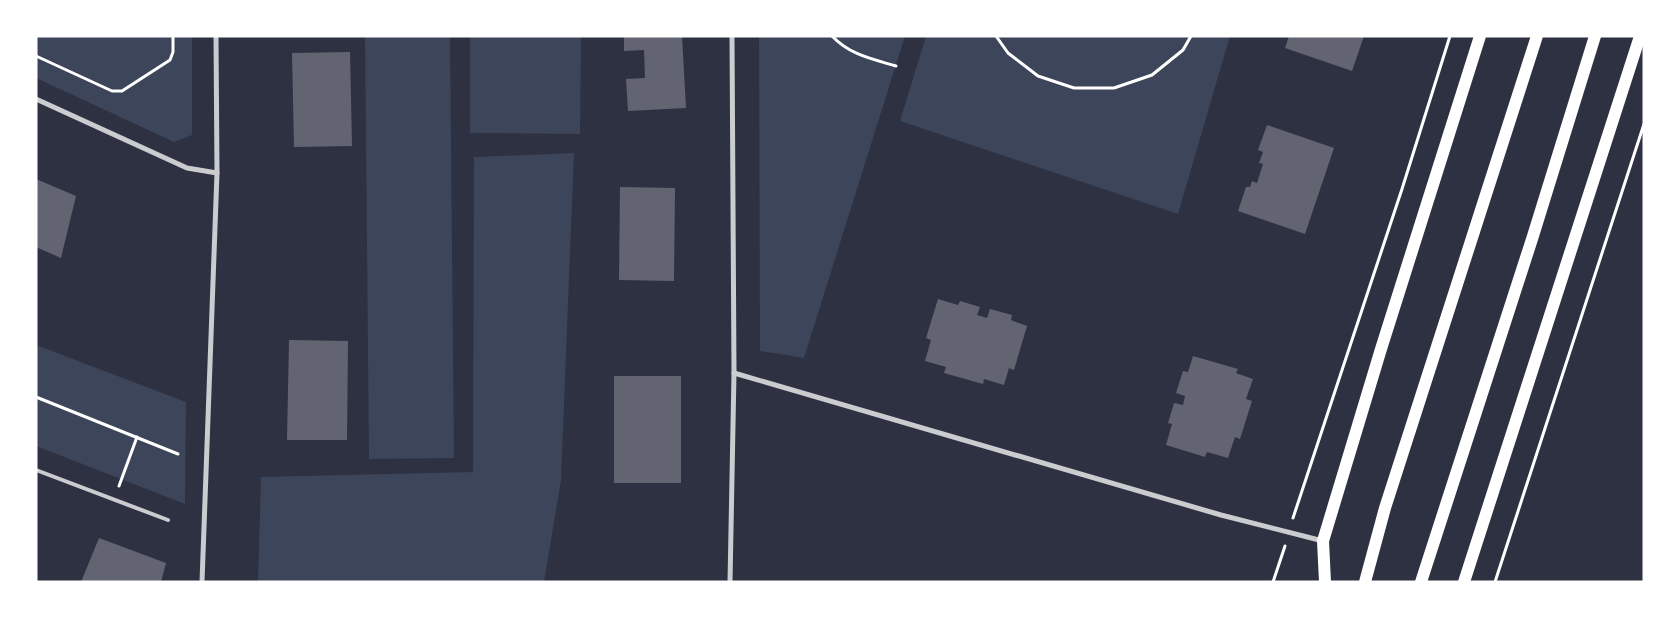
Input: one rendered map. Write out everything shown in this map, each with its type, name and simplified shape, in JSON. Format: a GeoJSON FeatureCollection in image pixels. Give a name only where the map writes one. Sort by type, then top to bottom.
{"type":"FeatureCollection","features":[{"type":"Feature","properties":{"kind":"main road"},"geometry":{"type":"LineString","coordinates":[[1325,582],[1323,541],[1380,349],[1480,36]]}},
{"type":"Feature","properties":{"kind":"main road"},"geometry":{"type":"LineString","coordinates":[[1365,582],[1386,508],[1537,36]]}},
{"type":"Feature","properties":{"kind":"main road"},"geometry":{"type":"LineString","coordinates":[[1421,582],[1533,236],[1595,36]]}},
{"type":"Feature","properties":{"kind":"main road"},"geometry":{"type":"LineString","coordinates":[[1464,582],[1640,44]]}},
{"type":"Feature","properties":{"kind":"street"},"geometry":{"type":"LineString","coordinates":[[202,582],[217,173],[216,36]]}},
{"type":"Feature","properties":{"kind":"street"},"geometry":{"type":"LineString","coordinates":[[730,582],[734,373],[732,36]]}},
{"type":"Feature","properties":{"kind":"street"},"geometry":{"type":"LineString","coordinates":[[36,99],[187,168],[217,173]]}},
{"type":"Feature","properties":{"kind":"street"},"geometry":{"type":"LineString","coordinates":[[734,373],[1221,515],[1323,541]]}},
{"type":"Feature","properties":{"kind":"lane"},"geometry":{"type":"LineString","coordinates":[[36,470],[168,520]]}},
{"type":"Feature","properties":{"kind":"path"},"geometry":{"type":"LineString","coordinates":[[36,56],[112,91],[122,91],[170,60],[173,52],[173,36]]}},
{"type":"Feature","properties":{"kind":"path"},"geometry":{"type":"LineString","coordinates":[[832,36],[842,47],[861,56],[896,66]]}},
{"type":"Feature","properties":{"kind":"path"},"geometry":{"type":"LineString","coordinates":[[996,36],[1008,53],[1038,76],[1074,88],[1114,88],[1152,75],[1182,50],[1191,36]]}},
{"type":"Feature","properties":{"kind":"path"},"geometry":{"type":"LineString","coordinates":[[1274,582],[1450,36]]}},
{"type":"Feature","properties":{"kind":"path"},"geometry":{"type":"LineString","coordinates":[[1494,582],[1644,124]]}},
{"type":"Feature","properties":{"kind":"path"},"geometry":{"type":"LineString","coordinates":[[36,397],[178,454]]}},
{"type":"Feature","properties":{"kind":"path"},"geometry":{"type":"LineString","coordinates":[[114,500],[137,437]]}},
{"type":"Feature","properties":{"kind":"shaded area"},"geometry":{"type":"Polygon","coordinates":[[[36,36],[192,36],[192,135],[174,142],[36,78],[36,36]]]}},
{"type":"Feature","properties":{"kind":"shaded area"},"geometry":{"type":"Polygon","coordinates":[[[365,36],[450,36],[454,458],[369,459],[365,36]]]}},
{"type":"Feature","properties":{"kind":"shaded area"},"geometry":{"type":"Polygon","coordinates":[[[470,36],[581,36],[580,134],[470,133],[470,36]]]}},
{"type":"Feature","properties":{"kind":"shaded area"},"geometry":{"type":"Polygon","coordinates":[[[759,36],[905,36],[804,358],[760,351],[759,36]]]}},
{"type":"Feature","properties":{"kind":"shaded area"},"geometry":{"type":"Polygon","coordinates":[[[926,36],[1230,36],[1178,214],[900,121],[926,36]]]}},
{"type":"Feature","properties":{"kind":"shaded area"},"geometry":{"type":"Polygon","coordinates":[[[574,153],[561,480],[544,582],[258,582],[261,477],[473,472],[474,157],[574,153]]]}},
{"type":"Feature","properties":{"kind":"shaded area"},"geometry":{"type":"Polygon","coordinates":[[[36,345],[186,402],[185,504],[36,446],[36,345]]]}},
{"type":"Feature","properties":{"kind":"building"},"geometry":{"type":"Polygon","coordinates":[[[624,36],[682,36],[686,108],[628,111],[626,79],[645,78],[644,50],[624,51],[624,36]]]}},
{"type":"Feature","properties":{"kind":"building"},"geometry":{"type":"Polygon","coordinates":[[[1289,36],[1364,36],[1352,71],[1285,48],[1289,36]]]}},
{"type":"Feature","properties":{"kind":"building"},"geometry":{"type":"Polygon","coordinates":[[[350,52],[352,146],[294,147],[292,53],[350,52]]]}},
{"type":"Feature","properties":{"kind":"building"},"geometry":{"type":"Polygon","coordinates":[[[1267,125],[1334,148],[1305,234],[1238,211],[1246,187],[1250,187],[1252,181],[1257,183],[1263,164],[1259,163],[1263,152],[1258,150],[1267,125]]]}},
{"type":"Feature","properties":{"kind":"building"},"geometry":{"type":"Polygon","coordinates":[[[36,179],[76,196],[61,258],[36,247],[36,179]]]}},
{"type":"Feature","properties":{"kind":"building"},"geometry":{"type":"Polygon","coordinates":[[[620,187],[675,188],[674,281],[619,280],[620,187]]]}},
{"type":"Feature","properties":{"kind":"building"},"geometry":{"type":"Polygon","coordinates":[[[938,299],[958,305],[960,301],[980,307],[977,315],[987,318],[990,309],[1012,315],[1011,320],[1027,326],[1014,370],[1009,368],[1004,385],[984,379],[983,384],[944,373],[946,367],[925,361],[931,340],[926,338],[938,299]]]}},
{"type":"Feature","properties":{"kind":"building"},"geometry":{"type":"Polygon","coordinates":[[[289,340],[348,341],[347,440],[287,440],[289,340]]]}},
{"type":"Feature","properties":{"kind":"building"},"geometry":{"type":"Polygon","coordinates":[[[1193,356],[1238,369],[1236,373],[1253,379],[1246,399],[1252,401],[1240,439],[1235,437],[1228,458],[1207,452],[1205,457],[1166,445],[1172,424],[1168,423],[1174,403],[1183,405],[1185,396],[1176,393],[1183,371],[1188,372],[1193,356]]]}},
{"type":"Feature","properties":{"kind":"building"},"geometry":{"type":"Polygon","coordinates":[[[614,376],[681,376],[681,483],[614,483],[614,376]]]}},
{"type":"Feature","properties":{"kind":"building"},"geometry":{"type":"Polygon","coordinates":[[[99,538],[166,563],[161,582],[81,582],[99,538]]]}}]}
